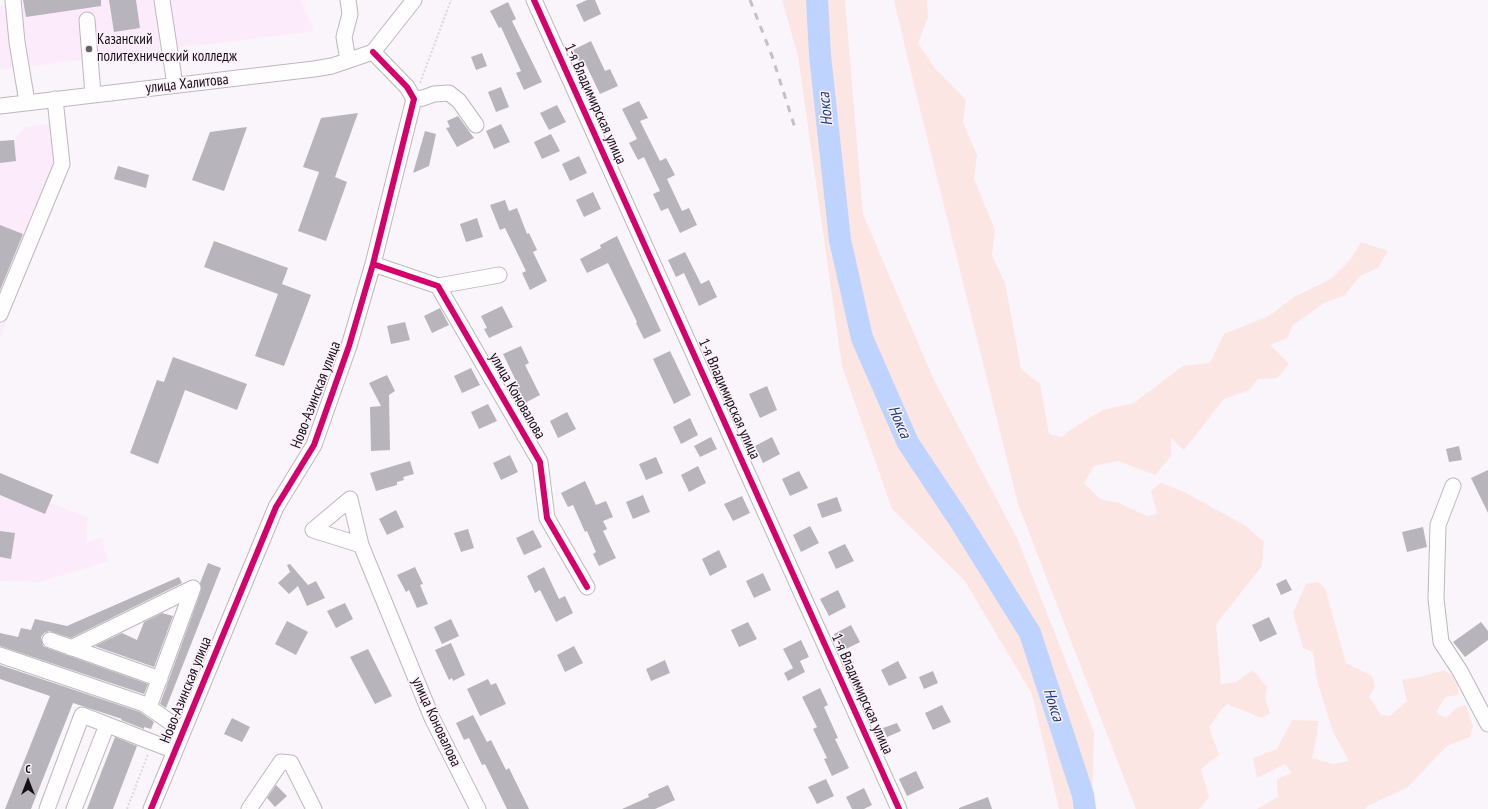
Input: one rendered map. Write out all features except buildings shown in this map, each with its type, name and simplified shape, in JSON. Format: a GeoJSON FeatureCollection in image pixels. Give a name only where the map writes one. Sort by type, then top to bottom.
{"type":"FeatureCollection","features":[{"type":"Feature","properties":{"kind":"street"},"geometry":{"type":"LineString","coordinates":[[13,0],[17,42],[27,102]]}},
{"type":"Feature","properties":{"kind":"street"},"geometry":{"type":"LineString","coordinates":[[162,0],[175,85]]}},
{"type":"Feature","properties":{"kind":"street"},"geometry":{"type":"LineString","coordinates":[[348,0],[350,14],[344,37],[348,60]]}},
{"type":"Feature","properties":{"kind":"street"},"geometry":{"type":"LineString","coordinates":[[414,0],[372,52],[407,87],[414,99],[423,98],[434,94],[449,93],[459,101],[476,125]]}},
{"type":"Feature","properties":{"kind":"street","name":"1-я Владимирская улица"},"geometry":{"type":"LineString","coordinates":[[534,0],[899,809]]}},
{"type":"Feature","properties":{"kind":"street"},"geometry":{"type":"LineString","coordinates":[[87,20],[93,94]]}},
{"type":"Feature","properties":{"kind":"street","name":"улица Халитова"},"geometry":{"type":"LineString","coordinates":[[0,106],[314,69],[332,66],[372,52]]}},
{"type":"Feature","properties":{"kind":"street"},"geometry":{"type":"LineString","coordinates":[[0,314],[62,164],[56,99]]}},
{"type":"Feature","properties":{"kind":"street","name":"Ново-Азинская улица"},"geometry":{"type":"LineString","coordinates":[[151,809],[276,507],[314,445],[349,346],[373,264],[414,99]]}},
{"type":"Feature","properties":{"kind":"street"},"geometry":{"type":"LineString","coordinates":[[373,264],[438,286],[499,275]]}},
{"type":"Feature","properties":{"kind":"street","name":"улица Коновалова"},"geometry":{"type":"LineString","coordinates":[[438,286],[540,462],[547,518],[587,587]]}},
{"type":"Feature","properties":{"kind":"street"},"geometry":{"type":"LineString","coordinates":[[1453,486],[1438,525],[1436,600],[1441,642],[1460,671],[1488,724]]}},
{"type":"Feature","properties":{"kind":"street","name":"улица Коновалова"},"geometry":{"type":"LineString","coordinates":[[361,545],[432,718],[478,809]]}},
{"type":"Feature","properties":{"kind":"street"},"geometry":{"type":"LineString","coordinates":[[71,648],[193,588],[149,707]]}},
{"type":"Feature","properties":{"kind":"street"},"geometry":{"type":"LineString","coordinates":[[50,640],[160,679]]}},
{"type":"Feature","properties":{"kind":"street"},"geometry":{"type":"LineString","coordinates":[[0,656],[144,704],[183,731]]}},
{"type":"Feature","properties":{"kind":"street"},"geometry":{"type":"LineString","coordinates":[[47,809],[82,715],[175,751]]}},
{"type":"Feature","properties":{"kind":"street"},"geometry":{"type":"LineString","coordinates":[[74,809],[107,725]]}},
{"type":"Feature","properties":{"kind":"street"},"geometry":{"type":"LineString","coordinates":[[249,809],[281,762],[291,763],[314,809]]}},
{"type":"Feature","properties":{"kind":"path"},"geometry":{"type":"LineString","coordinates":[[414,99],[451,0]]}},
{"type":"Feature","properties":{"kind":"path"},"geometry":{"type":"LineString","coordinates":[[127,809],[153,743]]}},
{"type":"Feature","properties":{"kind":"shaded area","name":"Казанский политехнический колледж"},"geometry":{"type":"Polygon","coordinates":[[[7,0],[301,0],[314,31],[0,70],[0,6],[7,5],[7,0]]]}},
{"type":"Feature","properties":{"kind":"shaded area"},"geometry":{"type":"Polygon","coordinates":[[[782,0],[845,0],[863,214],[933,378],[1018,540],[1094,732],[1092,809],[1059,809],[1032,694],[965,581],[892,509],[842,366],[798,56],[782,0]]]}},
{"type":"Feature","properties":{"kind":"shaded area"},"geometry":{"type":"Polygon","coordinates":[[[894,0],[927,0],[928,17],[918,43],[934,67],[966,100],[963,122],[977,155],[974,179],[995,230],[992,256],[1005,283],[1021,369],[1040,384],[1049,434],[1062,437],[1076,426],[1103,410],[1134,403],[1183,366],[1210,363],[1224,334],[1269,316],[1294,297],[1331,279],[1351,259],[1361,242],[1388,251],[1378,268],[1360,276],[1345,295],[1324,303],[1293,325],[1287,338],[1270,345],[1289,364],[1277,378],[1258,379],[1249,390],[1224,399],[1184,450],[1171,438],[1171,456],[1155,475],[1118,461],[1094,466],[1084,483],[1100,499],[1119,503],[1147,516],[1157,514],[1151,491],[1161,483],[1182,491],[1246,526],[1264,542],[1262,566],[1216,624],[1221,684],[1236,682],[1253,670],[1267,687],[1265,699],[1270,713],[1262,718],[1227,704],[1222,709],[1209,727],[1219,755],[1201,769],[1209,797],[1199,809],[1136,809],[1018,504],[894,0]]]}},
{"type":"Feature","properties":{"kind":"shaded area"},"geometry":{"type":"Polygon","coordinates":[[[63,122],[46,217],[0,339],[0,141],[14,140],[25,127],[63,122]]]}},
{"type":"Feature","properties":{"kind":"shaded area"},"geometry":{"type":"Polygon","coordinates":[[[0,484],[88,517],[86,543],[101,538],[108,561],[40,582],[0,581],[0,484]]]}},
{"type":"Feature","properties":{"kind":"shaded area"},"geometry":{"type":"Polygon","coordinates":[[[1318,582],[1325,588],[1346,663],[1372,676],[1375,686],[1369,697],[1381,715],[1390,716],[1407,701],[1402,680],[1420,677],[1444,670],[1458,679],[1458,695],[1445,697],[1436,713],[1446,718],[1457,708],[1466,705],[1473,726],[1470,737],[1447,746],[1408,787],[1368,806],[1365,809],[1257,809],[1278,797],[1277,779],[1292,773],[1285,764],[1257,778],[1253,758],[1277,749],[1292,720],[1318,721],[1312,758],[1333,764],[1349,761],[1333,732],[1317,680],[1313,652],[1303,648],[1293,613],[1306,584],[1318,582]]]}},
{"type":"Feature","properties":{"kind":"waterway","name":"Нокса"},"geometry":{"type":"LineString","coordinates":[[817,0],[820,55],[840,240],[862,338],[908,443],[960,521],[1030,633],[1083,795],[1085,809]]}},
{"type":"Feature","properties":{"kind":"railway"},"geometry":{"type":"LineString","coordinates":[[750,0],[772,56],[796,131]]}},
{"type":"Feature","properties":{"kind":"cycle path"},"geometry":{"type":"LineString","coordinates":[[534,0],[899,809]]}},
{"type":"Feature","properties":{"kind":"cycle path"},"geometry":{"type":"LineString","coordinates":[[151,809],[276,507],[314,445],[349,346],[373,264],[414,99],[407,87],[373,52]]}},
{"type":"Feature","properties":{"kind":"cycle path"},"geometry":{"type":"LineString","coordinates":[[373,264],[438,286],[540,462],[547,518],[587,587]]}},
{"type":"Feature","properties":{"kind":"place","name":"Казанский политехнический колледж"},"geometry":{"type":"Point","coordinates":[89,49]}}]}
